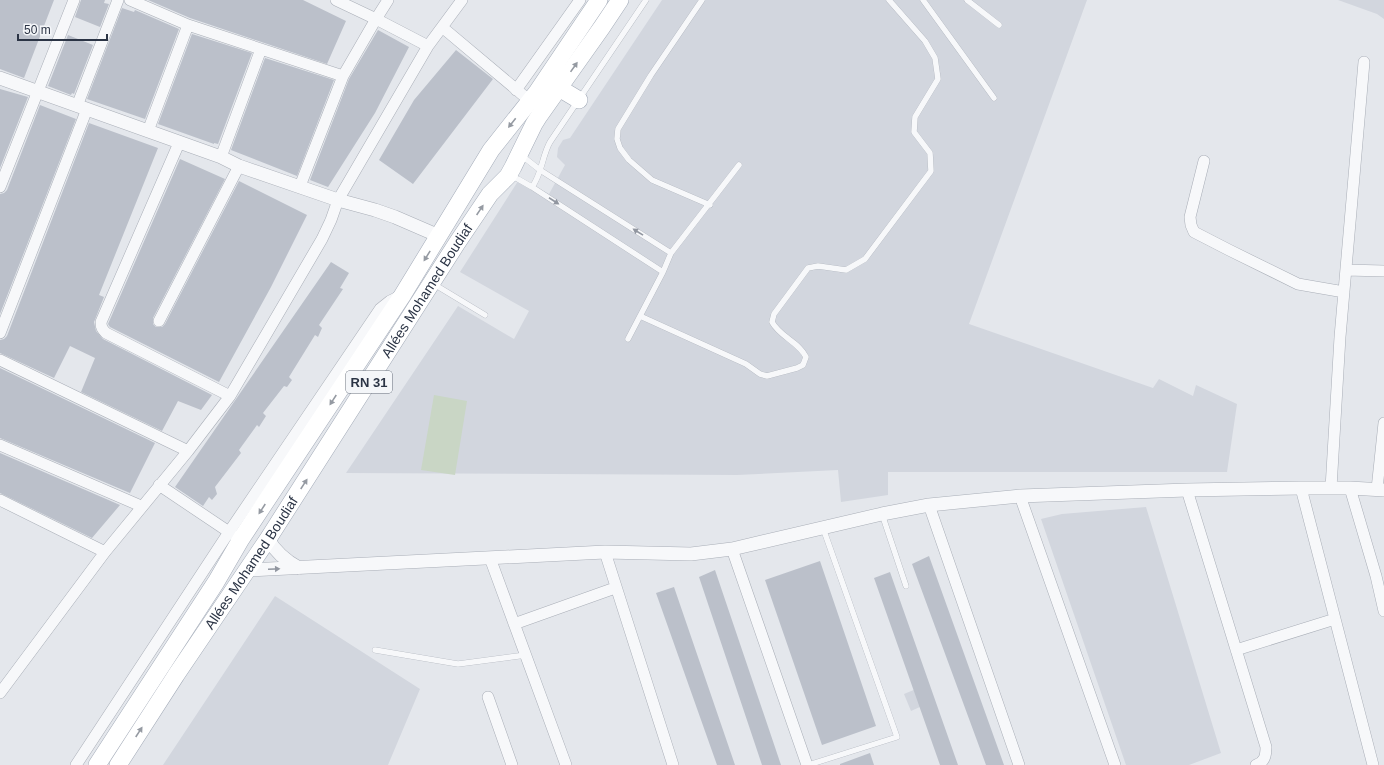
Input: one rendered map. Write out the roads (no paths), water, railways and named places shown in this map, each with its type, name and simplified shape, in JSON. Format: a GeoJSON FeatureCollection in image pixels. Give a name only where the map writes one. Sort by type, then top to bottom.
{"type":"FeatureCollection","features":[{"type":"Feature","properties":{"kind":"main road","name":"Allées Mohamed Boudiaf"},"geometry":{"type":"LineString","coordinates":[[97,765],[216,582],[235,536],[402,296],[491,150],[530,101],[599,0]]}},
{"type":"Feature","properties":{"kind":"main road","name":"Allées Mohamed Boudiaf"},"geometry":{"type":"LineString","coordinates":[[118,765],[176,675],[248,570],[490,194],[508,176],[534,124],[620,0]]}},
{"type":"Feature","properties":{"kind":"main road"},"geometry":{"type":"LineString","coordinates":[[559,88],[579,100]]}},
{"type":"Feature","properties":{"kind":"main road"},"geometry":{"type":"LineString","coordinates":[[501,138],[513,146],[520,154]]}},
{"type":"Feature","properties":{"kind":"main road"},"geometry":{"type":"LineString","coordinates":[[484,163],[496,172],[508,176]]}},
{"type":"Feature","properties":{"kind":"street"},"geometry":{"type":"LineString","coordinates":[[0,187],[74,0]]}},
{"type":"Feature","properties":{"kind":"street"},"geometry":{"type":"LineString","coordinates":[[0,333],[82,108],[118,0]]}},
{"type":"Feature","properties":{"kind":"street"},"geometry":{"type":"LineString","coordinates":[[336,0],[376,18],[428,46]]}},
{"type":"Feature","properties":{"kind":"street"},"geometry":{"type":"LineString","coordinates":[[300,186],[343,76],[388,0]]}},
{"type":"Feature","properties":{"kind":"street"},"geometry":{"type":"LineString","coordinates":[[0,693],[105,552],[141,506],[188,451],[230,396],[322,239],[338,200],[428,46],[462,0]]}},
{"type":"Feature","properties":{"kind":"street"},"geometry":{"type":"LineString","coordinates":[[516,90],[580,0]]}},
{"type":"Feature","properties":{"kind":"street"},"geometry":{"type":"LineString","coordinates":[[133,1],[188,25],[343,76]]}},
{"type":"Feature","properties":{"kind":"street"},"geometry":{"type":"LineString","coordinates":[[148,131],[188,25]]}},
{"type":"Feature","properties":{"kind":"street"},"geometry":{"type":"LineString","coordinates":[[442,27],[530,101]]}},
{"type":"Feature","properties":{"kind":"street"},"geometry":{"type":"LineString","coordinates":[[221,157],[261,50]]}},
{"type":"Feature","properties":{"kind":"street"},"geometry":{"type":"LineString","coordinates":[[1331,488],[1344,292],[1364,62]]}},
{"type":"Feature","properties":{"kind":"street"},"geometry":{"type":"LineString","coordinates":[[0,78],[221,157],[239,166],[338,200],[374,210],[439,236]]}},
{"type":"Feature","properties":{"kind":"street"},"geometry":{"type":"LineString","coordinates":[[179,143],[101,322],[101,326],[106,333],[230,396]]}},
{"type":"Feature","properties":{"kind":"street"},"geometry":{"type":"LineString","coordinates":[[1204,161],[1190,217],[1194,232],[1298,284],[1344,292]]}},
{"type":"Feature","properties":{"kind":"street"},"geometry":{"type":"LineString","coordinates":[[159,321],[239,166]]}},
{"type":"Feature","properties":{"kind":"street"},"geometry":{"type":"LineString","coordinates":[[1346,270],[1384,271]]}},
{"type":"Feature","properties":{"kind":"street"},"geometry":{"type":"LineString","coordinates":[[0,360],[188,451]]}},
{"type":"Feature","properties":{"kind":"street"},"geometry":{"type":"LineString","coordinates":[[248,570],[605,552],[691,554],[713,552],[929,505],[1020,496],[1186,490],[1301,488],[1350,488],[1381,490],[1384,423]]}},
{"type":"Feature","properties":{"kind":"street"},"geometry":{"type":"LineString","coordinates":[[0,445],[141,506]]}},
{"type":"Feature","properties":{"kind":"street"},"geometry":{"type":"LineString","coordinates":[[76,765],[106,718],[235,536],[159,485]]}},
{"type":"Feature","properties":{"kind":"street"},"geometry":{"type":"LineString","coordinates":[[1301,488],[1374,765]]}},
{"type":"Feature","properties":{"kind":"street"},"geometry":{"type":"LineString","coordinates":[[1350,488],[1380,576],[1384,610]]}},
{"type":"Feature","properties":{"kind":"street"},"geometry":{"type":"LineString","coordinates":[[1186,490],[1266,747],[1264,759],[1259,765]]}},
{"type":"Feature","properties":{"kind":"street"},"geometry":{"type":"LineString","coordinates":[[1020,496],[1114,765]]}},
{"type":"Feature","properties":{"kind":"street"},"geometry":{"type":"LineString","coordinates":[[0,500],[105,552]]}},
{"type":"Feature","properties":{"kind":"street"},"geometry":{"type":"LineString","coordinates":[[929,505],[1019,765]]}},
{"type":"Feature","properties":{"kind":"street"},"geometry":{"type":"LineString","coordinates":[[268,539],[273,548],[281,557],[299,568]]}},
{"type":"Feature","properties":{"kind":"street"},"geometry":{"type":"LineString","coordinates":[[732,549],[807,765]]}},
{"type":"Feature","properties":{"kind":"street"},"geometry":{"type":"LineString","coordinates":[[605,552],[615,588],[672,765]]}},
{"type":"Feature","properties":{"kind":"street"},"geometry":{"type":"LineString","coordinates":[[490,558],[566,765]]}},
{"type":"Feature","properties":{"kind":"street"},"geometry":{"type":"LineString","coordinates":[[514,624],[615,588]]}},
{"type":"Feature","properties":{"kind":"street"},"geometry":{"type":"LineString","coordinates":[[1236,650],[1335,619]]}},
{"type":"Feature","properties":{"kind":"street"},"geometry":{"type":"LineString","coordinates":[[488,697],[512,765]]}},
{"type":"Feature","properties":{"kind":"street"},"geometry":{"type":"LineString","coordinates":[[106,718],[122,728]]}},
{"type":"Feature","properties":{"kind":"lane"},"geometry":{"type":"LineString","coordinates":[[532,187],[550,142],[646,0]]}},
{"type":"Feature","properties":{"kind":"lane"},"geometry":{"type":"LineString","coordinates":[[702,0],[651,75],[618,129],[617,139],[620,148],[629,160],[652,180],[710,205]]}},
{"type":"Feature","properties":{"kind":"lane"},"geometry":{"type":"LineString","coordinates":[[640,316],[746,364],[760,374],[767,376],[803,365],[806,358],[804,352],[776,330],[772,322],[774,314],[808,268],[818,266],[846,270],[865,259],[931,171],[930,153],[914,132],[915,117],[938,79],[935,58],[925,41],[889,0]]}},
{"type":"Feature","properties":{"kind":"lane"},"geometry":{"type":"LineString","coordinates":[[923,0],[994,98]]}},
{"type":"Feature","properties":{"kind":"lane"},"geometry":{"type":"LineString","coordinates":[[967,0],[999,25]]}},
{"type":"Feature","properties":{"kind":"lane"},"geometry":{"type":"LineString","coordinates":[[520,154],[540,170],[671,253]]}},
{"type":"Feature","properties":{"kind":"lane"},"geometry":{"type":"LineString","coordinates":[[628,339],[663,272],[671,253],[710,205],[739,165]]}},
{"type":"Feature","properties":{"kind":"lane"},"geometry":{"type":"LineString","coordinates":[[508,176],[518,178],[663,272]]}},
{"type":"Feature","properties":{"kind":"lane"},"geometry":{"type":"LineString","coordinates":[[432,283],[485,315]]}},
{"type":"Feature","properties":{"kind":"lane"},"geometry":{"type":"LineString","coordinates":[[882,514],[906,586]]}},
{"type":"Feature","properties":{"kind":"lane"},"geometry":{"type":"LineString","coordinates":[[807,765],[897,737],[823,528]]}},
{"type":"Feature","properties":{"kind":"lane"},"geometry":{"type":"LineString","coordinates":[[375,650],[458,664],[526,655]]}}]}
